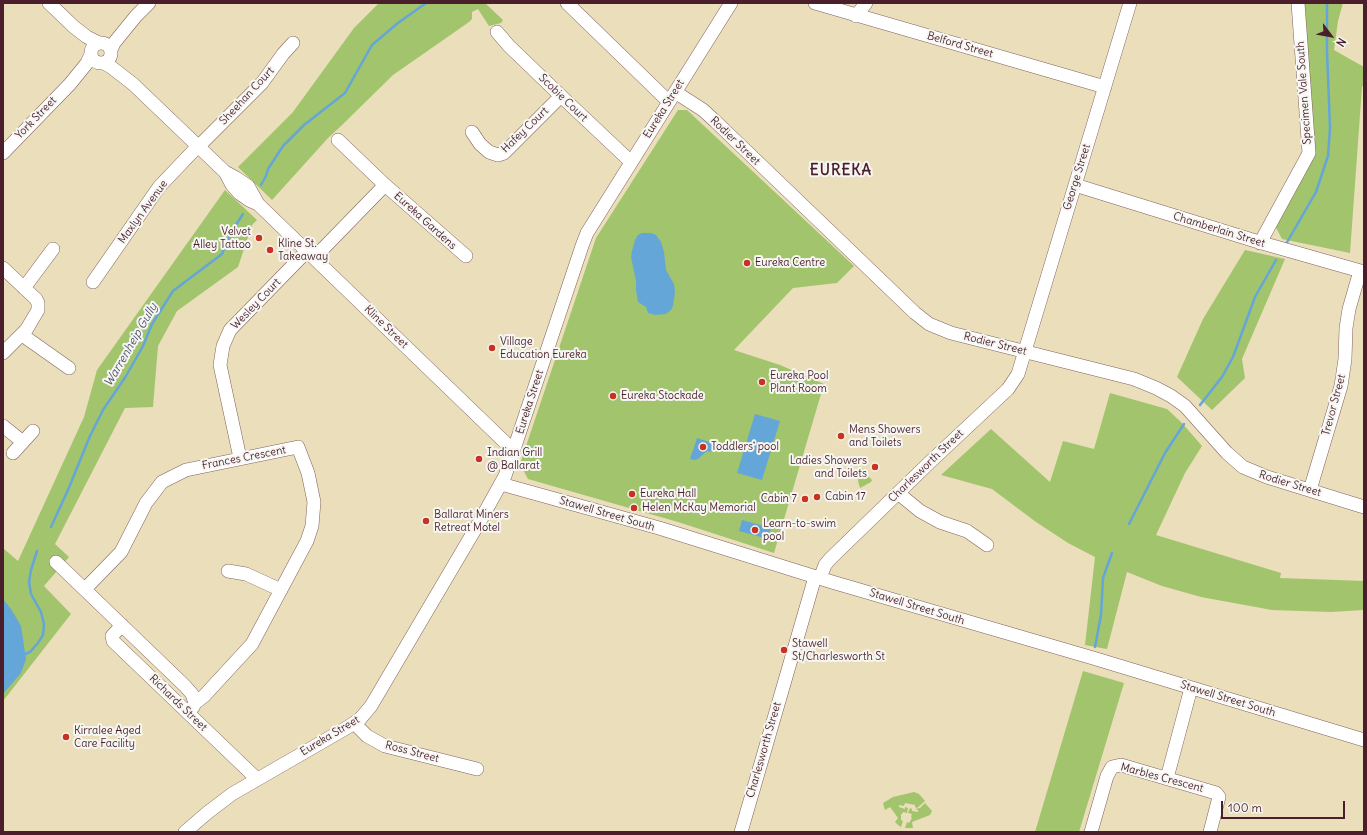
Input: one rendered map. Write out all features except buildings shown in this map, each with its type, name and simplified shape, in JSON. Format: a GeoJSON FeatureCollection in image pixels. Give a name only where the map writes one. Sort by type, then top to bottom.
{"type":"FeatureCollection","features":[{"type":"Feature","properties":{"kind":"street","name":"Kline Street"},"geometry":{"type":"LineString","coordinates":[[49,3],[74,28],[88,37],[101,53],[225,172],[241,180],[248,186],[258,204],[514,451]]}},
{"type":"Feature","properties":{"kind":"street","name":"York Street"},"geometry":{"type":"LineString","coordinates":[[3,153],[149,3]]}},
{"type":"Feature","properties":{"kind":"street","name":"Rodier Street"},"geometry":{"type":"LineString","coordinates":[[567,3],[672,97],[697,106],[712,118],[909,308],[929,324],[947,332],[1134,380],[1164,392],[1185,406],[1227,453],[1243,467],[1260,475],[1364,507]]}},
{"type":"Feature","properties":{"kind":"street","name":"Eureka Street"},"geometry":{"type":"LineString","coordinates":[[185,832],[232,794],[354,723],[371,706],[501,484],[514,451],[587,233],[732,3]]}},
{"type":"Feature","properties":{"kind":"street","name":"Belford Street"},"geometry":{"type":"LineString","coordinates":[[815,3],[1105,87]]}},
{"type":"Feature","properties":{"kind":"street"},"geometry":{"type":"LineString","coordinates":[[856,16],[866,3]]}},
{"type":"Feature","properties":{"kind":"street","name":"George Street"},"geometry":{"type":"LineString","coordinates":[[1025,351],[1130,3]]}},
{"type":"Feature","properties":{"kind":"street","name":"Specimen Vale South"},"geometry":{"type":"LineString","coordinates":[[1260,242],[1309,153],[1298,3]]}},
{"type":"Feature","properties":{"kind":"street","name":"Scobie Court"},"geometry":{"type":"LineString","coordinates":[[497,32],[509,46],[560,96],[631,162]]}},
{"type":"Feature","properties":{"kind":"street","name":"Sheehan Court"},"geometry":{"type":"LineString","coordinates":[[198,146],[262,83],[293,43]]}},
{"type":"Feature","properties":{"kind":"street","name":"Hafey Court"},"geometry":{"type":"LineString","coordinates":[[472,132],[480,144],[489,152],[498,155],[504,153],[560,96]]}},
{"type":"Feature","properties":{"kind":"street","name":"Eureka Gardens"},"geometry":{"type":"LineString","coordinates":[[338,139],[385,185],[467,257]]}},
{"type":"Feature","properties":{"kind":"street","name":"Maxlyn Avenue"},"geometry":{"type":"LineString","coordinates":[[93,282],[159,186],[198,146]]}},
{"type":"Feature","properties":{"kind":"street","name":"Eureka Gardens"},"geometry":{"type":"LineString","coordinates":[[311,255],[385,185]]}},
{"type":"Feature","properties":{"kind":"street","name":"Chamberlain Street"},"geometry":{"type":"LineString","coordinates":[[1075,186],[1362,271]]}},
{"type":"Feature","properties":{"kind":"street"},"geometry":{"type":"LineString","coordinates":[[24,288],[53,250]]}},
{"type":"Feature","properties":{"kind":"street","name":"Wesley Court"},"geometry":{"type":"LineString","coordinates":[[240,458],[220,365],[222,346],[230,330],[311,255]]}},
{"type":"Feature","properties":{"kind":"street"},"geometry":{"type":"LineString","coordinates":[[3,268],[36,299],[39,306],[26,330],[3,353]]}},
{"type":"Feature","properties":{"kind":"street","name":"Trevor Street"},"geometry":{"type":"LineString","coordinates":[[1310,490],[1341,386],[1345,363],[1346,332],[1349,308],[1362,271]]}},
{"type":"Feature","properties":{"kind":"street"},"geometry":{"type":"LineString","coordinates":[[26,330],[25,335],[27,338],[69,368]]}},
{"type":"Feature","properties":{"kind":"street","name":"Charlesworth Street"},"geometry":{"type":"LineString","coordinates":[[741,832],[817,578],[830,559],[1008,389],[1018,374],[1025,351]]}},
{"type":"Feature","properties":{"kind":"street"},"geometry":{"type":"LineString","coordinates":[[3,426],[23,442]]}},
{"type":"Feature","properties":{"kind":"street"},"geometry":{"type":"LineString","coordinates":[[13,453],[33,430]]}},
{"type":"Feature","properties":{"kind":"street","name":"Frances Crescent"},"geometry":{"type":"LineString","coordinates":[[85,589],[121,552],[146,503],[162,482],[186,470],[298,447],[308,473],[314,502],[312,526],[307,541],[250,647],[191,708]]}},
{"type":"Feature","properties":{"kind":"street","name":"Stawell Street South"},"geometry":{"type":"LineString","coordinates":[[501,484],[659,528],[817,578],[1364,740]]}},
{"type":"Feature","properties":{"kind":"street"},"geometry":{"type":"LineString","coordinates":[[898,493],[920,511],[940,522],[967,531],[987,545]]}},
{"type":"Feature","properties":{"kind":"street","name":"Richards Street"},"geometry":{"type":"LineString","coordinates":[[56,562],[122,625],[112,636],[113,641],[191,708],[257,779]]}},
{"type":"Feature","properties":{"kind":"street"},"geometry":{"type":"LineString","coordinates":[[228,571],[246,574],[281,590]]}},
{"type":"Feature","properties":{"kind":"street"},"geometry":{"type":"LineString","coordinates":[[1167,778],[1191,688]]}},
{"type":"Feature","properties":{"kind":"street","name":"Ross Street"},"geometry":{"type":"LineString","coordinates":[[354,723],[367,736],[385,746],[477,768]]}},
{"type":"Feature","properties":{"kind":"street","name":"Stawell Street South"},"geometry":{"type":"LineString","coordinates":[[1333,731],[1364,744]]}},
{"type":"Feature","properties":{"kind":"street","name":"Marbles Crescent"},"geometry":{"type":"LineString","coordinates":[[1091,832],[1107,776],[1112,767],[1121,765],[1216,793],[1219,798],[1210,832]]}},
{"type":"Feature","properties":{"kind":"green space"},"geometry":{"type":"Polygon","coordinates":[[[379,3],[485,3],[503,20],[501,23],[489,26],[478,9],[472,12],[472,19],[469,22],[393,75],[328,138],[272,200],[238,167],[293,112],[354,28],[379,3]]]}},
{"type":"Feature","properties":{"kind":"green space"},"geometry":{"type":"Polygon","coordinates":[[[1304,3],[1343,3],[1338,21],[1334,50],[1364,67],[1364,85],[1362,87],[1350,253],[1282,239],[1274,224],[1315,154],[1304,3]]]}},
{"type":"Feature","properties":{"kind":"green space","name":"Eureka Stockade"},"geometry":{"type":"Polygon","coordinates":[[[678,110],[687,110],[854,266],[837,283],[793,288],[734,350],[780,365],[824,384],[774,553],[678,522],[528,479],[520,464],[596,238],[678,110]]]}},
{"type":"Feature","properties":{"kind":"green space"},"geometry":{"type":"Polygon","coordinates":[[[225,190],[257,220],[252,225],[238,267],[177,311],[158,346],[153,407],[125,408],[55,544],[69,557],[44,586],[71,614],[3,701],[3,548],[18,561],[84,417],[97,370],[225,190]]]}},
{"type":"Feature","properties":{"kind":"green space"},"geometry":{"type":"Polygon","coordinates":[[[1245,250],[1285,259],[1242,359],[1245,378],[1212,410],[1177,377],[1203,319],[1245,250]]]}},
{"type":"Feature","properties":{"kind":"green space"},"geometry":{"type":"Polygon","coordinates":[[[1110,393],[1167,409],[1182,423],[1202,446],[1185,473],[1156,535],[1281,573],[1280,578],[1364,581],[1364,610],[1331,612],[1272,610],[1201,597],[1162,586],[1127,572],[1107,649],[1085,645],[1095,557],[1068,543],[1036,522],[992,489],[941,475],[991,429],[1050,482],[1063,441],[1094,449],[1110,393]]]}},
{"type":"Feature","properties":{"kind":"green space"},"geometry":{"type":"Polygon","coordinates":[[[862,468],[872,480],[860,488],[858,481],[860,469],[862,468]]]}},
{"type":"Feature","properties":{"kind":"green space"},"geometry":{"type":"Polygon","coordinates":[[[1083,671],[1124,683],[1079,832],[1035,832],[1083,671]]]}},
{"type":"Feature","properties":{"kind":"green space"},"geometry":{"type":"Polygon","coordinates":[[[914,792],[919,794],[925,801],[917,808],[915,805],[905,803],[904,806],[899,805],[899,807],[905,809],[905,807],[908,808],[907,813],[903,812],[901,814],[901,820],[903,821],[901,827],[895,822],[898,818],[890,807],[885,810],[883,803],[893,797],[914,792]]]}},
{"type":"Feature","properties":{"kind":"green space"},"geometry":{"type":"Polygon","coordinates":[[[925,803],[932,811],[930,815],[912,822],[913,828],[905,828],[907,822],[909,823],[912,818],[912,814],[908,813],[910,808],[912,811],[918,812],[918,810],[915,809],[920,808],[925,803]]]}},
{"type":"Feature","properties":{"kind":"water"},"geometry":{"type":"Polygon","coordinates":[[[642,233],[651,233],[656,235],[661,242],[666,270],[674,284],[675,292],[673,306],[666,314],[655,315],[648,313],[646,307],[638,302],[636,281],[631,257],[635,240],[638,235],[642,233]]]}},
{"type":"Feature","properties":{"kind":"water"},"geometry":{"type":"Polygon","coordinates":[[[755,414],[780,421],[762,480],[737,473],[755,414]]]}},
{"type":"Feature","properties":{"kind":"water","name":"Toddlers' pool"},"geometry":{"type":"Polygon","coordinates":[[[697,438],[713,443],[711,452],[707,451],[695,460],[690,459],[697,438]]]}},
{"type":"Feature","properties":{"kind":"water","name":"Learn-to-swim pool"},"geometry":{"type":"Polygon","coordinates":[[[742,520],[771,528],[768,539],[739,531],[742,520]]]}},
{"type":"Feature","properties":{"kind":"water"},"geometry":{"type":"Polygon","coordinates":[[[3,599],[21,626],[26,659],[21,673],[3,694],[3,599]]]}},
{"type":"Feature","properties":{"kind":"waterway","name":"Warrenheip Gully"},"geometry":{"type":"LineString","coordinates":[[261,185],[268,169],[283,146],[304,125],[345,93],[372,45],[398,23],[426,3]]}},
{"type":"Feature","properties":{"kind":"waterway"},"geometry":{"type":"LineString","coordinates":[[1286,244],[1316,192],[1328,156],[1330,128],[1327,3]]}},
{"type":"Feature","properties":{"kind":"waterway","name":"Warrenheip Gully"},"geometry":{"type":"LineString","coordinates":[[51,527],[90,436],[103,410],[126,376],[143,346],[152,324],[173,291],[222,254],[232,231],[243,214]]}},
{"type":"Feature","properties":{"kind":"waterway"},"geometry":{"type":"LineString","coordinates":[[1200,405],[1222,377],[1233,357],[1255,297],[1276,260]]}},
{"type":"Feature","properties":{"kind":"waterway"},"geometry":{"type":"LineString","coordinates":[[1129,524],[1165,453],[1184,424]]}},
{"type":"Feature","properties":{"kind":"waterway","name":"Warrenheip Gully"},"geometry":{"type":"LineString","coordinates":[[25,654],[30,652],[43,635],[44,624],[41,612],[31,594],[29,582],[37,551]]}},
{"type":"Feature","properties":{"kind":"waterway"},"geometry":{"type":"LineString","coordinates":[[1095,647],[1101,615],[1103,578],[1112,553]]}},
{"type":"Feature","properties":{"kind":"place","name":"Velvet Alley Tattoo"},"geometry":{"type":"Point","coordinates":[259,238]}},
{"type":"Feature","properties":{"kind":"place","name":"Kline St. Takeaway"},"geometry":{"type":"Point","coordinates":[270,250]}},
{"type":"Feature","properties":{"kind":"place","name":"Eureka Centre"},"geometry":{"type":"Point","coordinates":[747,263]}},
{"type":"Feature","properties":{"kind":"place","name":"Village Education Eureka"},"geometry":{"type":"Point","coordinates":[492,348]}},
{"type":"Feature","properties":{"kind":"place","name":"Eureka Pool Plant Room"},"geometry":{"type":"Point","coordinates":[762,382]}},
{"type":"Feature","properties":{"kind":"place","name":"Eureka Stockade"},"geometry":{"type":"Point","coordinates":[613,396]}},
{"type":"Feature","properties":{"kind":"place","name":"Mens Showers and Toilets"},"geometry":{"type":"Point","coordinates":[841,436]}},
{"type":"Feature","properties":{"kind":"place","name":"Toddlers' pool"},"geometry":{"type":"Point","coordinates":[703,447]}},
{"type":"Feature","properties":{"kind":"place","name":"Indian Grill @ Ballarat"},"geometry":{"type":"Point","coordinates":[479,459]}},
{"type":"Feature","properties":{"kind":"place","name":"Ladies Showers and Toilets"},"geometry":{"type":"Point","coordinates":[875,467]}},
{"type":"Feature","properties":{"kind":"place","name":"Eureka Hall"},"geometry":{"type":"Point","coordinates":[632,494]}},
{"type":"Feature","properties":{"kind":"place","name":"Cabin 17"},"geometry":{"type":"Point","coordinates":[817,497]}},
{"type":"Feature","properties":{"kind":"place","name":"Cabin 7"},"geometry":{"type":"Point","coordinates":[805,499]}},
{"type":"Feature","properties":{"kind":"place","name":"Helen McKay Memorial"},"geometry":{"type":"Point","coordinates":[634,508]}},
{"type":"Feature","properties":{"kind":"place","name":"Ballarat Miners Retreat Motel"},"geometry":{"type":"Point","coordinates":[426,521]}},
{"type":"Feature","properties":{"kind":"place","name":"Learn-to-swim pool"},"geometry":{"type":"Point","coordinates":[755,530]}},
{"type":"Feature","properties":{"kind":"place","name":"Stawell St/Charlesworth St"},"geometry":{"type":"Point","coordinates":[784,650]}},
{"type":"Feature","properties":{"kind":"place","name":"Kirralee Aged Care Facility"},"geometry":{"type":"Point","coordinates":[66,737]}},
{"type":"Feature","properties":{"kind":"district","name":"EUREKA"},"geometry":{"type":"Point","coordinates":[841,171]}}]}
